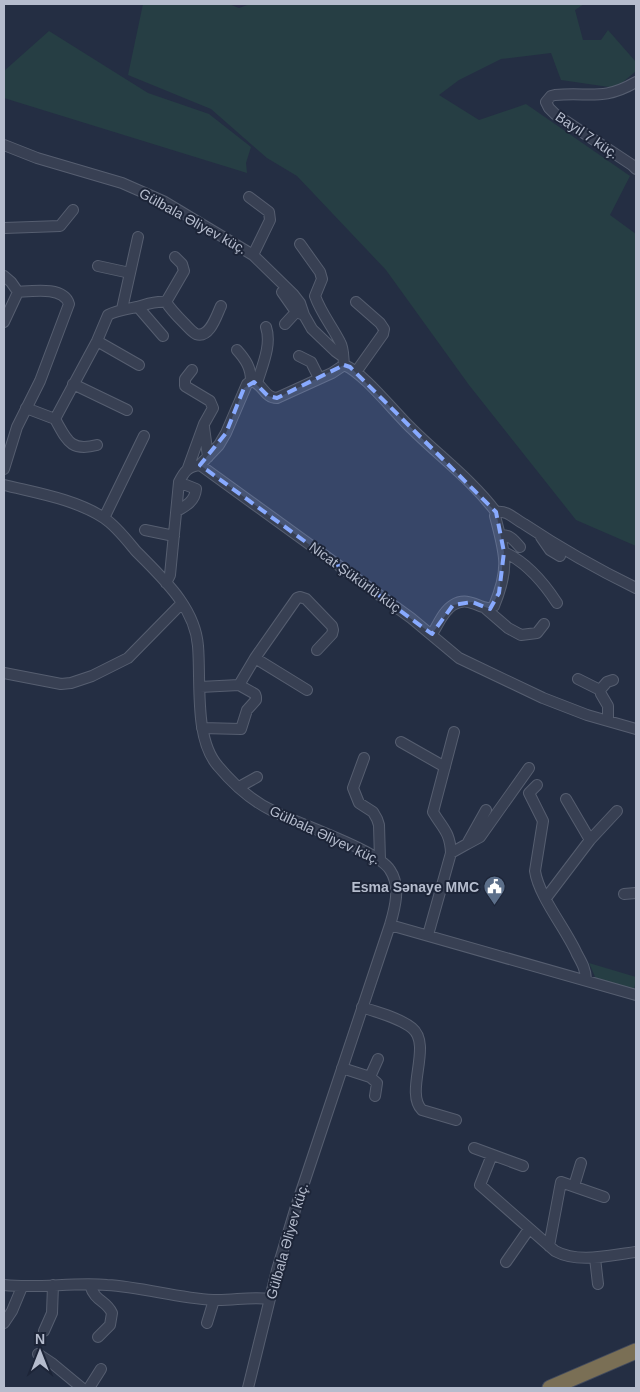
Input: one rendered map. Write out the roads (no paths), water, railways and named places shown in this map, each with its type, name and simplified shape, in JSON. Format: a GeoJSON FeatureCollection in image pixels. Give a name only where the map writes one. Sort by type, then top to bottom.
{"type":"FeatureCollection","features":[{"type":"Feature","properties":{"kind":"highway"},"geometry":{"type":"LineString","coordinates":[[550,1388],[636,1351]]}},
{"type":"Feature","properties":{"kind":"street","name":"Bayıl 7 küç."},"geometry":{"type":"LineString","coordinates":[[636,82],[608,94],[555,95],[551,96],[546,102],[555,114],[632,164],[636,169]]}},
{"type":"Feature","properties":{"kind":"street","name":"Gülbala Əliyev küç."},"geometry":{"type":"LineString","coordinates":[[4,145],[44,160],[122,183],[155,198],[253,255],[293,294],[300,303],[300,313],[312,329],[410,427],[476,488],[496,512],[495,516],[504,552],[505,573],[494,606],[486,609]]}},
{"type":"Feature","properties":{"kind":"street"},"geometry":{"type":"LineString","coordinates":[[250,197],[269,212],[270,216],[270,220],[253,255]]}},
{"type":"Feature","properties":{"kind":"street"},"geometry":{"type":"LineString","coordinates":[[4,228],[60,226],[73,210]]}},
{"type":"Feature","properties":{"kind":"street"},"geometry":{"type":"LineString","coordinates":[[122,309],[138,237]]}},
{"type":"Feature","properties":{"kind":"street"},"geometry":{"type":"LineString","coordinates":[[237,350],[248,364],[254,382],[265,393],[277,398],[332,372],[343,361],[343,348],[340,341],[321,312],[315,296],[322,279],[320,272],[300,244]]}},
{"type":"Feature","properties":{"kind":"street"},"geometry":{"type":"LineString","coordinates":[[166,302],[184,271],[182,264],[175,256]]}},
{"type":"Feature","properties":{"kind":"street"},"geometry":{"type":"LineString","coordinates":[[98,266],[130,274]]}},
{"type":"Feature","properties":{"kind":"street"},"geometry":{"type":"LineString","coordinates":[[4,276],[18,292]]}},
{"type":"Feature","properties":{"kind":"street"},"geometry":{"type":"LineString","coordinates":[[4,469],[17,428],[40,381],[69,304],[68,300],[62,295],[48,290],[18,292]]}},
{"type":"Feature","properties":{"kind":"street"},"geometry":{"type":"LineString","coordinates":[[4,322],[18,292]]}},
{"type":"Feature","properties":{"kind":"street"},"geometry":{"type":"LineString","coordinates":[[282,292],[300,313],[285,324]]}},
{"type":"Feature","properties":{"kind":"street"},"geometry":{"type":"LineString","coordinates":[[55,418],[97,340],[108,315],[122,309],[138,307],[153,302],[166,302]]}},
{"type":"Feature","properties":{"kind":"street"},"geometry":{"type":"LineString","coordinates":[[166,302],[171,310],[195,334],[199,335],[211,327],[221,306]]}},
{"type":"Feature","properties":{"kind":"street"},"geometry":{"type":"LineString","coordinates":[[356,302],[380,323],[384,329],[383,334],[356,372]]}},
{"type":"Feature","properties":{"kind":"street"},"geometry":{"type":"LineString","coordinates":[[138,307],[163,336]]}},
{"type":"Feature","properties":{"kind":"street"},"geometry":{"type":"LineString","coordinates":[[188,468],[200,465],[226,434],[244,388],[254,382],[266,355],[268,338],[266,327]]}},
{"type":"Feature","properties":{"kind":"street"},"geometry":{"type":"LineString","coordinates":[[97,340],[139,365]]}},
{"type":"Feature","properties":{"kind":"street"},"geometry":{"type":"LineString","coordinates":[[299,356],[311,362],[319,378]]}},
{"type":"Feature","properties":{"kind":"street"},"geometry":{"type":"LineString","coordinates":[[166,583],[170,575],[179,485],[183,473],[188,468],[204,424],[213,408],[210,401],[184,386],[185,379],[192,370]]}},
{"type":"Feature","properties":{"kind":"street"},"geometry":{"type":"LineString","coordinates":[[73,384],[127,410]]}},
{"type":"Feature","properties":{"kind":"street"},"geometry":{"type":"LineString","coordinates":[[26,408],[55,418],[66,440],[72,445],[85,448],[97,445]]}},
{"type":"Feature","properties":{"kind":"street"},"geometry":{"type":"LineString","coordinates":[[204,424],[208,457]]}},
{"type":"Feature","properties":{"kind":"street"},"geometry":{"type":"LineString","coordinates":[[104,518],[144,436]]}},
{"type":"Feature","properties":{"kind":"street","name":"Nicat Şükürlü küç"},"geometry":{"type":"LineString","coordinates":[[200,465],[432,634],[459,658],[543,698],[587,715],[636,728]]}},
{"type":"Feature","properties":{"kind":"street","name":"Gülbala Əliyev küç."},"geometry":{"type":"LineString","coordinates":[[4,485],[60,499],[104,518],[166,583],[182,603],[192,621],[197,639],[203,738],[210,755],[219,767],[239,787],[273,811],[380,860],[390,869],[396,883],[395,902],[390,925],[293,1219],[270,1299],[248,1388]]}},
{"type":"Feature","properties":{"kind":"street"},"geometry":{"type":"LineString","coordinates":[[177,511],[188,505],[196,493],[196,489],[193,487],[179,485]]}},
{"type":"Feature","properties":{"kind":"street"},"geometry":{"type":"LineString","coordinates":[[496,512],[502,511],[509,514],[566,551],[636,588]]}},
{"type":"Feature","properties":{"kind":"street"},"geometry":{"type":"LineString","coordinates":[[145,530],[174,536]]}},
{"type":"Feature","properties":{"kind":"street"},"geometry":{"type":"LineString","coordinates":[[539,534],[550,550],[560,556]]}},
{"type":"Feature","properties":{"kind":"street"},"geometry":{"type":"LineString","coordinates":[[500,535],[510,536],[520,547]]}},
{"type":"Feature","properties":{"kind":"street"},"geometry":{"type":"LineString","coordinates":[[504,552],[520,560],[548,590],[557,603]]}},
{"type":"Feature","properties":{"kind":"street"},"geometry":{"type":"LineString","coordinates":[[239,685],[255,658],[297,598],[306,599],[332,626],[332,634],[316,650]]}},
{"type":"Feature","properties":{"kind":"street"},"geometry":{"type":"LineString","coordinates":[[432,634],[446,612],[453,605],[472,602],[486,609],[508,628],[522,635],[537,633],[544,624]]}},
{"type":"Feature","properties":{"kind":"street"},"geometry":{"type":"LineString","coordinates":[[4,673],[61,684],[71,683],[92,676],[128,658],[182,603]]}},
{"type":"Feature","properties":{"kind":"street"},"geometry":{"type":"LineString","coordinates":[[255,658],[307,690]]}},
{"type":"Feature","properties":{"kind":"street"},"geometry":{"type":"LineString","coordinates":[[578,679],[600,690],[608,706],[608,721]]}},
{"type":"Feature","properties":{"kind":"street"},"geometry":{"type":"LineString","coordinates":[[600,690],[607,682],[613,680]]}},
{"type":"Feature","properties":{"kind":"street"},"geometry":{"type":"LineString","coordinates":[[200,687],[239,685],[255,694],[256,697],[256,700],[247,710],[241,729],[202,728]]}},
{"type":"Feature","properties":{"kind":"street"},"geometry":{"type":"LineString","coordinates":[[428,936],[451,853],[451,841],[446,830],[433,812],[454,732]]}},
{"type":"Feature","properties":{"kind":"street"},"geometry":{"type":"LineString","coordinates":[[401,742],[445,767]]}},
{"type":"Feature","properties":{"kind":"street"},"geometry":{"type":"LineString","coordinates":[[364,758],[353,788],[359,803],[373,812],[377,819],[379,825],[380,860]]}},
{"type":"Feature","properties":{"kind":"street"},"geometry":{"type":"LineString","coordinates":[[451,853],[480,837],[529,768]]}},
{"type":"Feature","properties":{"kind":"street"},"geometry":{"type":"LineString","coordinates":[[239,787],[257,777]]}},
{"type":"Feature","properties":{"kind":"street"},"geometry":{"type":"LineString","coordinates":[[537,784],[529,796],[543,821],[535,871],[546,898],[574,946],[584,969],[586,980]]}},
{"type":"Feature","properties":{"kind":"street"},"geometry":{"type":"LineString","coordinates":[[566,799],[590,840]]}},
{"type":"Feature","properties":{"kind":"street"},"geometry":{"type":"LineString","coordinates":[[467,844],[486,810]]}},
{"type":"Feature","properties":{"kind":"street"},"geometry":{"type":"LineString","coordinates":[[546,898],[590,840],[617,811]]}},
{"type":"Feature","properties":{"kind":"street"},"geometry":{"type":"LineString","coordinates":[[624,894],[636,893]]}},
{"type":"Feature","properties":{"kind":"street"},"geometry":{"type":"LineString","coordinates":[[390,925],[636,994]]}},
{"type":"Feature","properties":{"kind":"street"},"geometry":{"type":"LineString","coordinates":[[362,1007],[404,1022],[417,1033],[419,1048],[416,1091],[419,1107],[422,1110],[456,1120]]}},
{"type":"Feature","properties":{"kind":"street"},"geometry":{"type":"LineString","coordinates":[[370,1078],[378,1059]]}},
{"type":"Feature","properties":{"kind":"street"},"geometry":{"type":"LineString","coordinates":[[342,1068],[370,1078],[377,1083],[375,1096]]}},
{"type":"Feature","properties":{"kind":"street"},"geometry":{"type":"LineString","coordinates":[[474,1148],[523,1166]]}},
{"type":"Feature","properties":{"kind":"street"},"geometry":{"type":"LineString","coordinates":[[492,1155],[480,1185],[549,1246],[564,1256],[594,1258],[636,1252]]}},
{"type":"Feature","properties":{"kind":"street"},"geometry":{"type":"LineString","coordinates":[[574,1186],[581,1163]]}},
{"type":"Feature","properties":{"kind":"street"},"geometry":{"type":"LineString","coordinates":[[549,1246],[560,1184],[563,1182],[604,1196]]}},
{"type":"Feature","properties":{"kind":"street"},"geometry":{"type":"LineString","coordinates":[[506,1262],[529,1229]]}},
{"type":"Feature","properties":{"kind":"street"},"geometry":{"type":"LineString","coordinates":[[594,1258],[598,1284]]}},
{"type":"Feature","properties":{"kind":"street"},"geometry":{"type":"LineString","coordinates":[[4,1285],[22,1287],[107,1285],[214,1300],[270,1299]]}},
{"type":"Feature","properties":{"kind":"street"},"geometry":{"type":"LineString","coordinates":[[44,1331],[52,1313],[53,1285]]}},
{"type":"Feature","properties":{"kind":"street"},"geometry":{"type":"LineString","coordinates":[[90,1285],[94,1295],[108,1306],[112,1313],[110,1325],[98,1337]]}},
{"type":"Feature","properties":{"kind":"street"},"geometry":{"type":"LineString","coordinates":[[4,1323],[12,1311],[22,1287]]}},
{"type":"Feature","properties":{"kind":"street"},"geometry":{"type":"LineString","coordinates":[[207,1322],[214,1300]]}},
{"type":"Feature","properties":{"kind":"street"},"geometry":{"type":"LineString","coordinates":[[38,1354],[82,1388]]}},
{"type":"Feature","properties":{"kind":"street"},"geometry":{"type":"LineString","coordinates":[[89,1388],[101,1369]]}},
{"type":"Feature","properties":{"kind":"place","name":"Esma Sənaye MMC"},"geometry":{"type":"Point","coordinates":[495,906]}}]}
